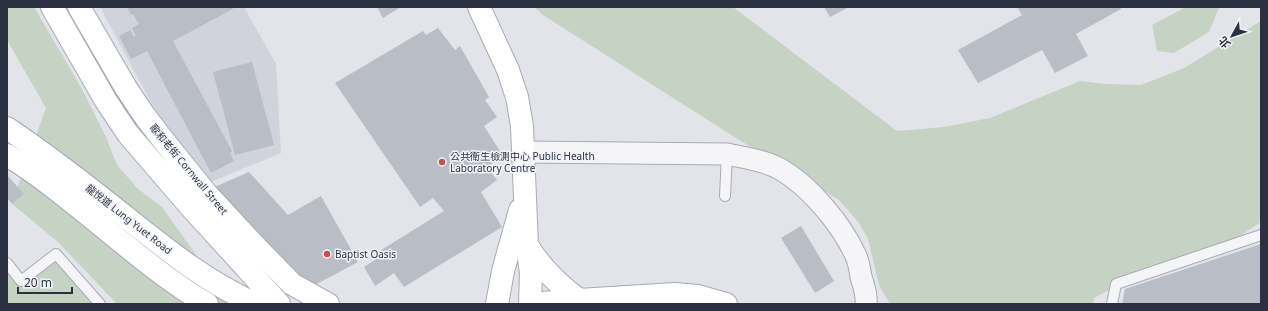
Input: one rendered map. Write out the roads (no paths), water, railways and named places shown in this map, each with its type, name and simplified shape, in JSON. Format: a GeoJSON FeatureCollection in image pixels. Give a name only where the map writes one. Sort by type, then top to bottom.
{"type":"FeatureCollection","features":[{"type":"Feature","properties":{"kind":"main road"},"geometry":{"type":"LineString","coordinates":[[52,7],[106,101],[128,134],[188,206],[279,304]]}},
{"type":"Feature","properties":{"kind":"main road","name":"歌和老街 Cornwall Street"},"geometry":{"type":"LineString","coordinates":[[79,7],[126,88],[160,136],[205,192],[292,284],[328,304]]}},
{"type":"Feature","properties":{"kind":"main road"},"geometry":{"type":"LineString","coordinates":[[479,7],[508,70],[517,97],[522,126],[526,187],[527,246],[531,272],[530,304],[675,294],[698,296],[726,304]]}},
{"type":"Feature","properties":{"kind":"main road","name":"龍悅道 Lung Yuet Road"},"geometry":{"type":"LineString","coordinates":[[7,128],[67,170],[185,263],[224,288],[256,304]]}},
{"type":"Feature","properties":{"kind":"main road"},"geometry":{"type":"LineString","coordinates":[[7,154],[49,184],[160,272],[207,304]]}},
{"type":"Feature","properties":{"kind":"main road"},"geometry":{"type":"LineString","coordinates":[[497,304],[503,271],[526,187]]}},
{"type":"Feature","properties":{"kind":"main road"},"geometry":{"type":"LineString","coordinates":[[527,246],[544,270],[563,288],[579,300]]}},
{"type":"Feature","properties":{"kind":"street"},"geometry":{"type":"LineString","coordinates":[[524,152],[727,154],[759,161],[780,169],[799,182],[830,214],[844,233],[856,257],[865,290],[866,304]]}},
{"type":"Feature","properties":{"kind":"lane"},"geometry":{"type":"LineString","coordinates":[[725,196],[727,154]]}},
{"type":"Feature","properties":{"kind":"lane"},"geometry":{"type":"LineString","coordinates":[[1112,304],[1116,284],[1261,235]]}},
{"type":"Feature","properties":{"kind":"lane"},"geometry":{"type":"LineString","coordinates":[[7,263],[21,281],[56,254],[100,304]]}},
{"type":"Feature","properties":{"kind":"place","name":"公共衛生檢測中心 Public Health Laboratory Centre"},"geometry":{"type":"Point","coordinates":[442,162]}},
{"type":"Feature","properties":{"kind":"place","name":"Baptist Oasis"},"geometry":{"type":"Point","coordinates":[327,254]}}]}
